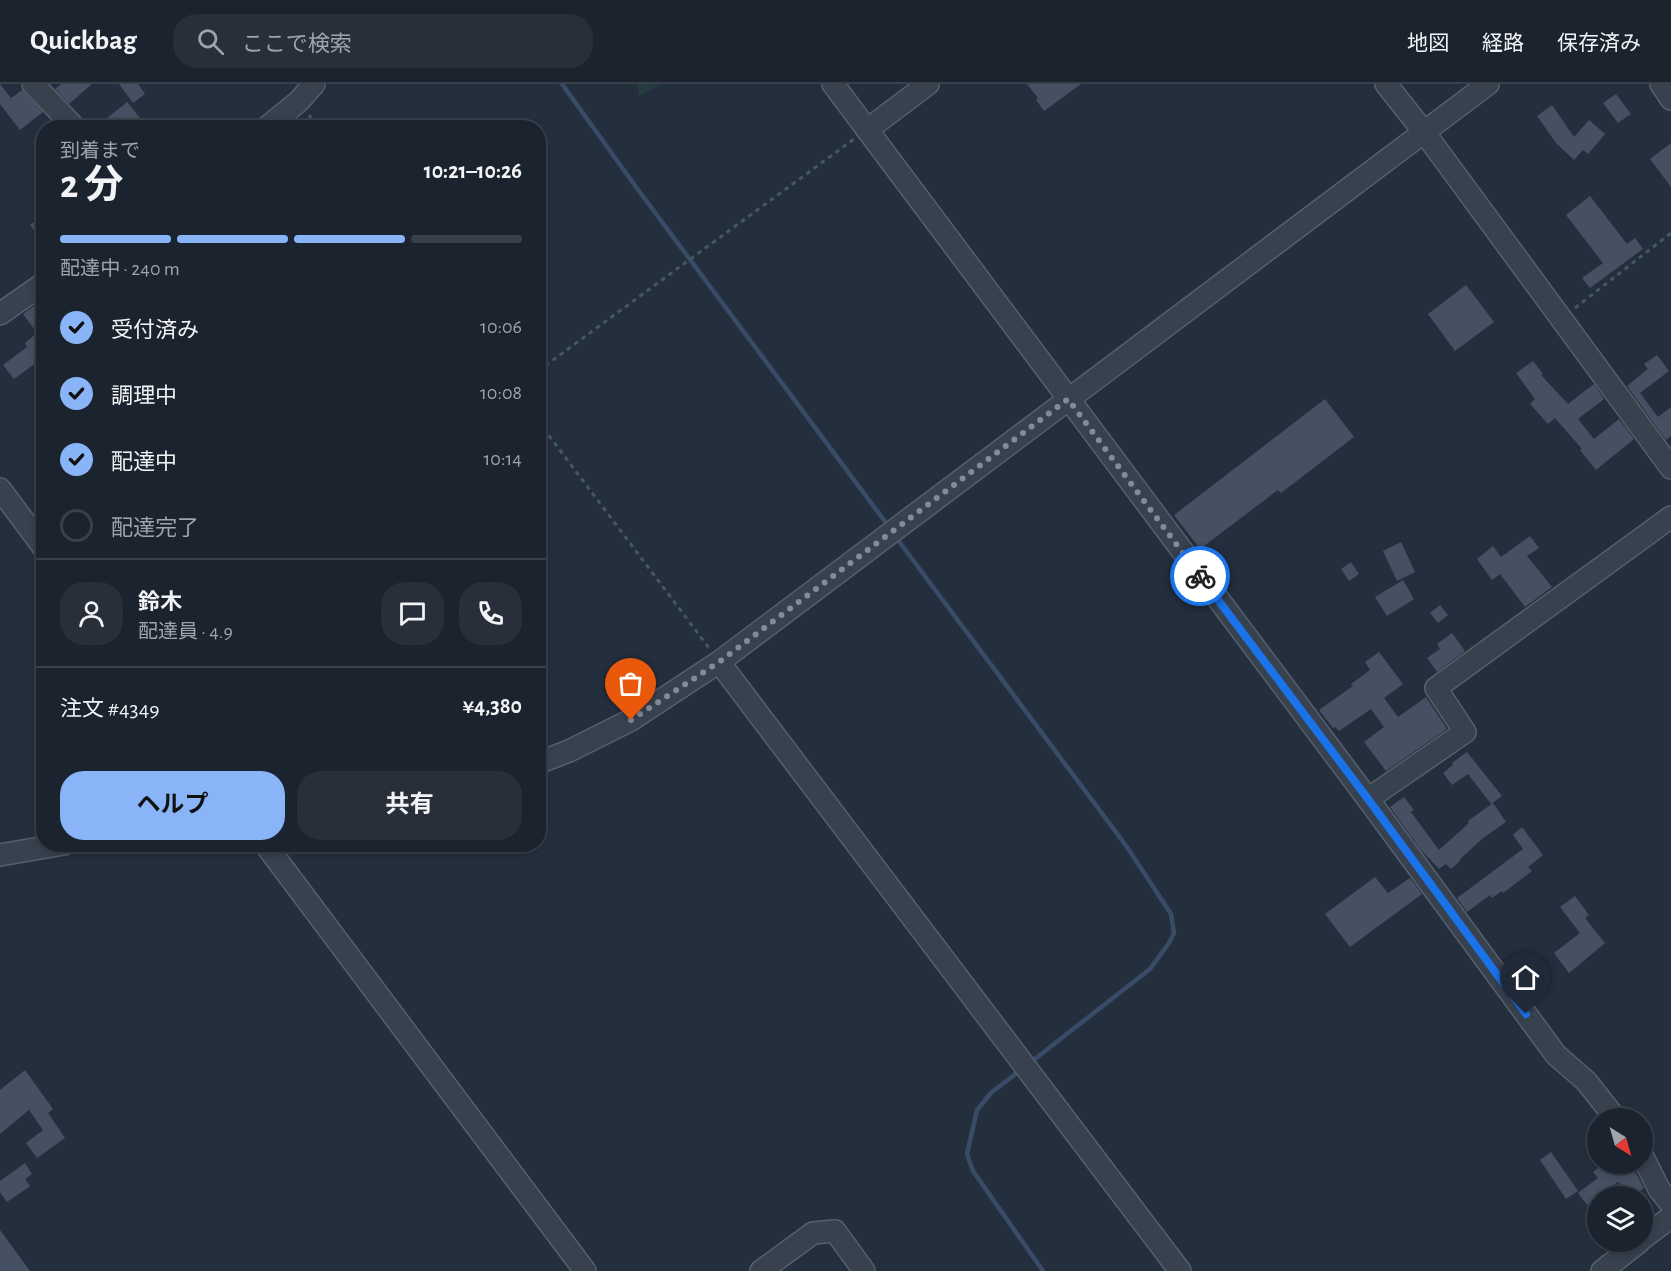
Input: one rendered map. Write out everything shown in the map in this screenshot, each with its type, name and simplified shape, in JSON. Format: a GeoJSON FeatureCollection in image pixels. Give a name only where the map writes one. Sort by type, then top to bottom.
{"type":"FeatureCollection","features":[{"type":"Feature","properties":{"kind":"street"},"geometry":{"type":"LineString","coordinates":[[33,84],[67,120]]}},
{"type":"Feature","properties":{"kind":"street"},"geometry":{"type":"LineString","coordinates":[[276,120],[299,101],[314,84]]}},
{"type":"Feature","properties":{"kind":"street"},"geometry":{"type":"LineString","coordinates":[[833,84],[1368,799],[1556,1055],[1586,1081],[1607,1108]]}},
{"type":"Feature","properties":{"kind":"street"},"geometry":{"type":"LineString","coordinates":[[867,130],[928,84]]}},
{"type":"Feature","properties":{"kind":"street"},"geometry":{"type":"LineString","coordinates":[[1386,84],[1424,132],[1671,468]]}},
{"type":"Feature","properties":{"kind":"street"},"geometry":{"type":"LineString","coordinates":[[546,760],[631,720],[719,662],[1488,84]]}},
{"type":"Feature","properties":{"kind":"street"},"geometry":{"type":"LineString","coordinates":[[1661,84],[1671,99]]}},
{"type":"Feature","properties":{"kind":"street"},"geometry":{"type":"LineString","coordinates":[[3,306],[36,287]]}},
{"type":"Feature","properties":{"kind":"street"},"geometry":{"type":"LineString","coordinates":[[0,489],[36,537]]}},
{"type":"Feature","properties":{"kind":"street"},"geometry":{"type":"LineString","coordinates":[[1368,799],[1465,732],[1437,688],[1671,517]]}},
{"type":"Feature","properties":{"kind":"street"},"geometry":{"type":"LineString","coordinates":[[719,662],[1180,1271]]}},
{"type":"Feature","properties":{"kind":"street"},"geometry":{"type":"LineString","coordinates":[[0,855],[36,849]]}},
{"type":"Feature","properties":{"kind":"street"},"geometry":{"type":"LineString","coordinates":[[272,852],[585,1271]]}},
{"type":"Feature","properties":{"kind":"street"},"geometry":{"type":"LineString","coordinates":[[1652,1174],[1659,1189],[1671,1204]]}},
{"type":"Feature","properties":{"kind":"street"},"geometry":{"type":"LineString","coordinates":[[1653,1231],[1671,1217]]}},
{"type":"Feature","properties":{"kind":"street"},"geometry":{"type":"LineString","coordinates":[[760,1271],[813,1233],[835,1231],[864,1271]]}},
{"type":"Feature","properties":{"kind":"street"},"geometry":{"type":"LineString","coordinates":[[1602,1271],[1627,1252]]}},
{"type":"Feature","properties":{"kind":"path"},"geometry":{"type":"LineString","coordinates":[[546,365],[867,130]]}},
{"type":"Feature","properties":{"kind":"path"},"geometry":{"type":"LineString","coordinates":[[1561,319],[1671,233]]}},
{"type":"Feature","properties":{"kind":"path"},"geometry":{"type":"LineString","coordinates":[[546,432],[719,662]]}},
{"type":"Feature","properties":{"kind":"green space"},"geometry":{"type":"Polygon","coordinates":[[[637,84],[661,84],[639,96],[637,84]]]}},
{"type":"Feature","properties":{"kind":"building"},"geometry":{"type":"Polygon","coordinates":[[[0,84],[11,98],[22,90],[43,112],[20,130],[0,104],[0,84]]]}},
{"type":"Feature","properties":{"kind":"building"},"geometry":{"type":"Polygon","coordinates":[[[61,84],[92,84],[69,104],[55,89],[61,84]]]}},
{"type":"Feature","properties":{"kind":"building"},"geometry":{"type":"Polygon","coordinates":[[[119,84],[138,84],[145,94],[133,103],[119,84]]]}},
{"type":"Feature","properties":{"kind":"building"},"geometry":{"type":"Polygon","coordinates":[[[1027,84],[1081,84],[1044,111],[1036,100],[1038,98],[1027,84]]]}},
{"type":"Feature","properties":{"kind":"building"},"geometry":{"type":"Polygon","coordinates":[[[1616,94],[1631,114],[1618,123],[1603,103],[1616,94]]]}},
{"type":"Feature","properties":{"kind":"building"},"geometry":{"type":"Polygon","coordinates":[[[127,102],[142,120],[105,120],[127,102]]]}},
{"type":"Feature","properties":{"kind":"building"},"geometry":{"type":"Polygon","coordinates":[[[1552,105],[1574,137],[1589,120],[1605,134],[1588,154],[1583,150],[1574,160],[1556,143],[1537,116],[1552,105]]]}},
{"type":"Feature","properties":{"kind":"building"},"geometry":{"type":"Polygon","coordinates":[[[1671,143],[1671,187],[1650,159],[1671,143]]]}},
{"type":"Feature","properties":{"kind":"building"},"geometry":{"type":"Polygon","coordinates":[[[1590,196],[1627,244],[1635,238],[1643,249],[1590,288],[1582,278],[1603,263],[1566,215],[1590,196]]]}},
{"type":"Feature","properties":{"kind":"building"},"geometry":{"type":"Polygon","coordinates":[[[36,221],[36,233],[30,225],[36,221]]]}},
{"type":"Feature","properties":{"kind":"building"},"geometry":{"type":"Polygon","coordinates":[[[1466,285],[1494,322],[1455,351],[1428,314],[1466,285]]]}},
{"type":"Feature","properties":{"kind":"building"},"geometry":{"type":"Polygon","coordinates":[[[36,305],[36,332],[23,314],[36,305]]]}},
{"type":"Feature","properties":{"kind":"building"},"geometry":{"type":"Polygon","coordinates":[[[36,334],[36,363],[14,379],[3,365],[27,347],[25,343],[36,334]]]}},
{"type":"Feature","properties":{"kind":"building"},"geometry":{"type":"Polygon","coordinates":[[[1657,355],[1669,371],[1640,393],[1658,417],[1671,407],[1671,436],[1666,440],[1627,386],[1648,369],[1644,364],[1657,355]]]}},
{"type":"Feature","properties":{"kind":"building"},"geometry":{"type":"Polygon","coordinates":[[[1533,361],[1543,374],[1541,375],[1568,404],[1594,384],[1604,399],[1578,419],[1594,439],[1619,419],[1634,439],[1596,470],[1580,450],[1582,449],[1555,418],[1548,424],[1530,404],[1535,399],[1516,373],[1533,361]]]}},
{"type":"Feature","properties":{"kind":"building"},"geometry":{"type":"Polygon","coordinates":[[[1325,399],[1354,437],[1281,493],[1278,490],[1200,549],[1174,515],[1325,399]]]}},
{"type":"Feature","properties":{"kind":"building"},"geometry":{"type":"Polygon","coordinates":[[[1530,536],[1539,548],[1527,556],[1552,587],[1525,607],[1500,574],[1492,580],[1477,559],[1493,546],[1501,557],[1530,536]]]}},
{"type":"Feature","properties":{"kind":"building"},"geometry":{"type":"Polygon","coordinates":[[[1401,542],[1415,572],[1397,581],[1383,551],[1401,542]]]}},
{"type":"Feature","properties":{"kind":"building"},"geometry":{"type":"Polygon","coordinates":[[[1351,562],[1359,574],[1349,581],[1341,569],[1351,562]]]}},
{"type":"Feature","properties":{"kind":"building"},"geometry":{"type":"Polygon","coordinates":[[[1403,580],[1414,599],[1387,616],[1375,597],[1403,580]]]}},
{"type":"Feature","properties":{"kind":"building"},"geometry":{"type":"Polygon","coordinates":[[[1440,605],[1448,615],[1438,623],[1430,613],[1440,605]]]}},
{"type":"Feature","properties":{"kind":"building"},"geometry":{"type":"Polygon","coordinates":[[[1452,633],[1465,651],[1437,672],[1427,658],[1440,649],[1437,644],[1452,633]]]}},
{"type":"Feature","properties":{"kind":"building"},"geometry":{"type":"Polygon","coordinates":[[[1379,652],[1403,684],[1384,698],[1398,717],[1426,697],[1447,729],[1386,771],[1364,742],[1384,727],[1371,709],[1339,731],[1333,728],[1319,710],[1353,686],[1351,684],[1370,670],[1365,662],[1379,652]]]}},
{"type":"Feature","properties":{"kind":"building"},"geometry":{"type":"Polygon","coordinates":[[[1467,752],[1502,796],[1491,804],[1468,774],[1452,785],[1443,773],[1467,752]]]}},
{"type":"Feature","properties":{"kind":"building"},"geometry":{"type":"Polygon","coordinates":[[[1404,797],[1414,810],[1411,812],[1439,850],[1469,823],[1468,821],[1493,803],[1506,822],[1482,839],[1451,869],[1446,864],[1439,869],[1421,850],[1390,807],[1404,797]]]}},
{"type":"Feature","properties":{"kind":"building"},"geometry":{"type":"Polygon","coordinates":[[[1522,827],[1543,855],[1528,867],[1532,871],[1503,893],[1502,891],[1492,898],[1490,895],[1467,912],[1457,898],[1523,849],[1513,835],[1522,827]]]}},
{"type":"Feature","properties":{"kind":"building"},"geometry":{"type":"Polygon","coordinates":[[[1375,877],[1388,893],[1410,878],[1422,894],[1350,947],[1325,914],[1375,877]]]}},
{"type":"Feature","properties":{"kind":"building"},"geometry":{"type":"Polygon","coordinates":[[[1575,896],[1589,915],[1585,918],[1605,943],[1569,973],[1554,953],[1580,933],[1560,907],[1575,896]]]}},
{"type":"Feature","properties":{"kind":"building"},"geometry":{"type":"Polygon","coordinates":[[[25,1070],[53,1109],[48,1113],[65,1138],[37,1158],[26,1143],[43,1130],[29,1110],[0,1134],[0,1090],[25,1070]]]}},
{"type":"Feature","properties":{"kind":"building"},"geometry":{"type":"Polygon","coordinates":[[[1551,1152],[1578,1191],[1566,1199],[1540,1160],[1551,1152]]]}},
{"type":"Feature","properties":{"kind":"building"},"geometry":{"type":"Polygon","coordinates":[[[25,1163],[32,1174],[25,1179],[30,1186],[7,1202],[0,1192],[0,1181],[25,1163]]]}},
{"type":"Feature","properties":{"kind":"building"},"geometry":{"type":"Polygon","coordinates":[[[1595,1174],[1636,1174],[1643,1186],[1621,1186],[1618,1182],[1613,1186],[1587,1186],[1598,1178],[1595,1174]]]}},
{"type":"Feature","properties":{"kind":"building"},"geometry":{"type":"Polygon","coordinates":[[[1587,1186],[1587,1205],[1578,1193],[1587,1186]]]}},
{"type":"Feature","properties":{"kind":"building"},"geometry":{"type":"Polygon","coordinates":[[[0,1230],[30,1271],[0,1271],[0,1230]]]}},
{"type":"Feature","properties":{"kind":"waterway"},"geometry":{"type":"LineString","coordinates":[[562,84],[889,527]]}},
{"type":"Feature","properties":{"kind":"waterway"},"geometry":{"type":"LineString","coordinates":[[895,536],[1127,847],[1171,914],[1174,933],[1150,969],[1031,1062]]}},
{"type":"Feature","properties":{"kind":"waterway"},"geometry":{"type":"LineString","coordinates":[[1022,1069],[992,1092],[977,1110],[967,1154],[973,1171],[1043,1271]]}},
{"type":"Feature","properties":{"kind":"way so far"},"geometry":{"type":"LineString","coordinates":[[631,720],[719,662],[1068,399],[1200,576]]}},
{"type":"Feature","properties":{"kind":"route"},"geometry":{"type":"LineString","coordinates":[[1200,576],[1526,1014]]}}]}
